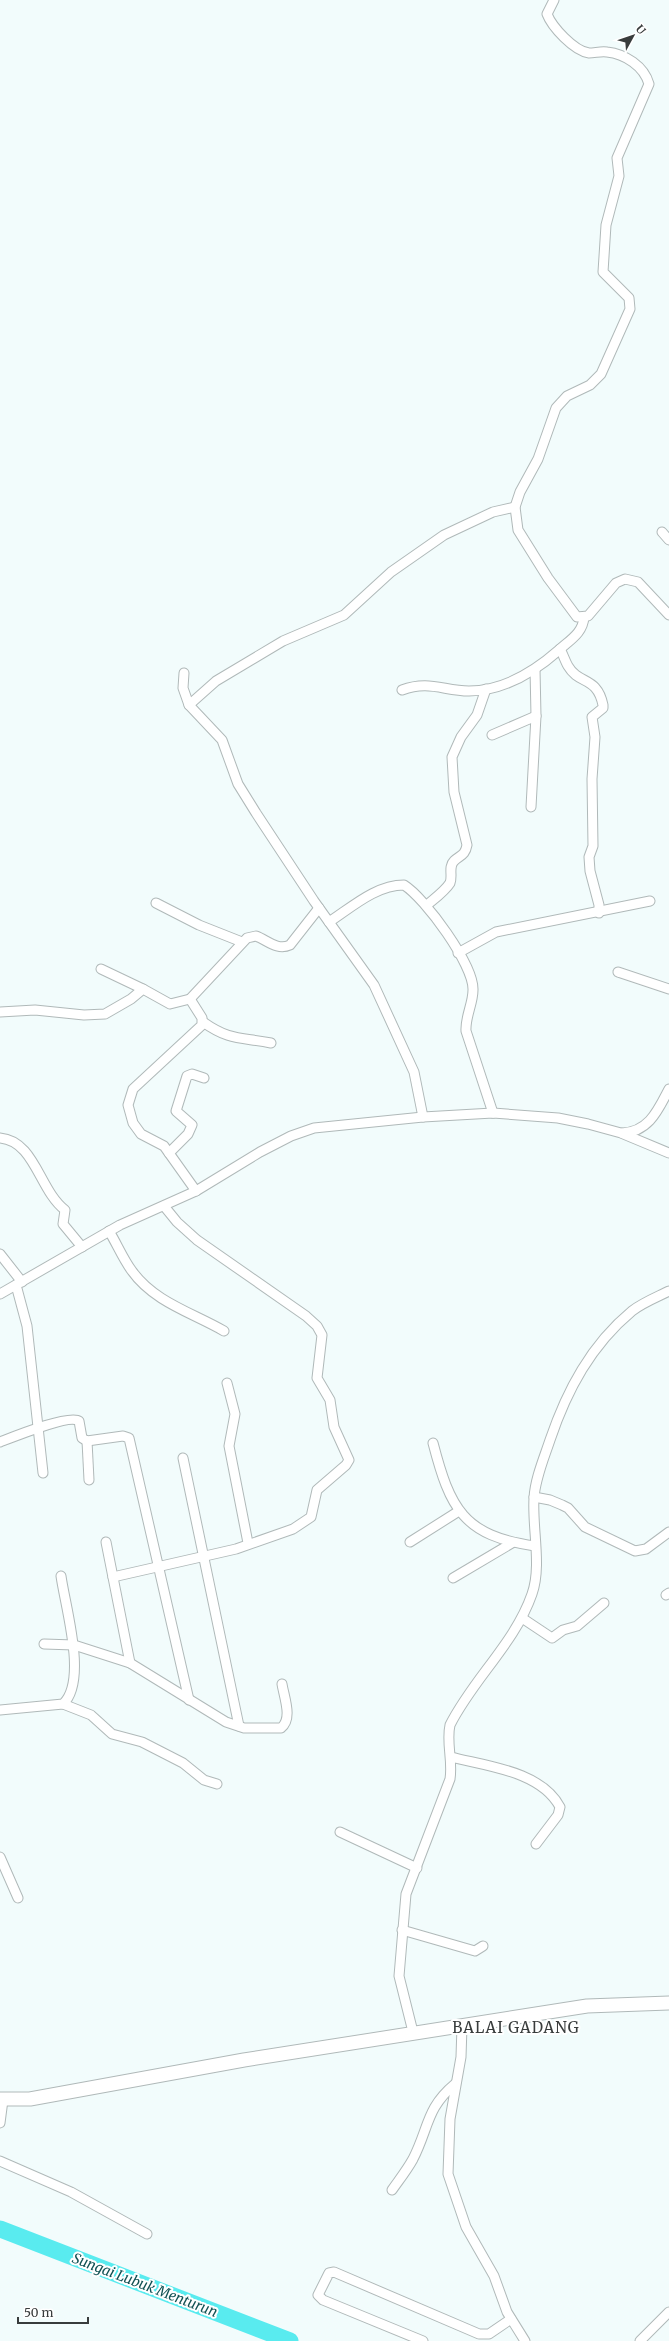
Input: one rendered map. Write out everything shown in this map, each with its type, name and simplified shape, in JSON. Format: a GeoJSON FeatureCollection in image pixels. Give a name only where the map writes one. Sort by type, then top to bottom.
{"type":"FeatureCollection","features":[{"type":"Feature","properties":{"kind":"street"},"geometry":{"type":"LineString","coordinates":[[554,0],[548,14],[550,21],[565,39],[588,53],[608,52],[633,62],[646,74],[649,84],[617,158],[619,176],[611,199],[604,247],[603,272],[629,298],[630,308],[601,374],[590,385],[568,396],[556,408],[538,459],[520,492],[515,507],[518,530],[577,617],[584,617],[591,613],[616,583],[625,579],[638,582],[669,615]]}},
{"type":"Feature","properties":{"kind":"street"},"geometry":{"type":"LineString","coordinates":[[189,705],[216,681],[283,641],[344,615],[391,572],[444,535],[493,512],[515,507]]}},
{"type":"Feature","properties":{"kind":"street"},"geometry":{"type":"LineString","coordinates":[[662,532],[669,540]]}},
{"type":"Feature","properties":{"kind":"street"},"geometry":{"type":"LineString","coordinates":[[402,690],[410,687],[436,685],[468,691],[486,689],[513,681],[536,669],[579,632],[584,624],[584,617]]}},
{"type":"Feature","properties":{"kind":"street"},"geometry":{"type":"LineString","coordinates":[[560,649],[568,667],[577,675],[591,682],[595,686],[603,705],[603,708],[592,717],[595,737],[592,779],[593,846],[589,857],[590,871],[599,905],[599,913]]}},
{"type":"Feature","properties":{"kind":"street"},"geometry":{"type":"LineString","coordinates":[[531,807],[536,716],[536,669]]}},
{"type":"Feature","properties":{"kind":"street"},"geometry":{"type":"LineString","coordinates":[[184,673],[183,688],[189,705],[222,740],[238,784],[284,857],[374,985],[414,1072],[423,1117]]}},
{"type":"Feature","properties":{"kind":"street"},"geometry":{"type":"LineString","coordinates":[[427,905],[447,887],[451,877],[451,868],[454,861],[461,858],[466,851],[467,845],[451,773],[452,757],[461,737],[477,715],[486,689]]}},
{"type":"Feature","properties":{"kind":"street"},"geometry":{"type":"LineString","coordinates":[[492,735],[536,716]]}},
{"type":"Feature","properties":{"kind":"street"},"geometry":{"type":"LineString","coordinates":[[329,922],[379,889],[391,885],[404,885],[427,905],[468,966],[473,990],[465,1022],[466,1032],[493,1113]]}},
{"type":"Feature","properties":{"kind":"street"},"geometry":{"type":"LineString","coordinates":[[458,953],[496,932],[599,913],[650,901]]}},
{"type":"Feature","properties":{"kind":"street"},"geometry":{"type":"LineString","coordinates":[[156,903],[199,925],[242,942]]}},
{"type":"Feature","properties":{"kind":"street"},"geometry":{"type":"LineString","coordinates":[[101,969],[170,1004],[190,1000],[242,942],[251,936],[256,936],[274,946],[285,948],[290,945],[319,908]]}},
{"type":"Feature","properties":{"kind":"street"},"geometry":{"type":"LineString","coordinates":[[618,972],[669,989]]}},
{"type":"Feature","properties":{"kind":"street"},"geometry":{"type":"LineString","coordinates":[[0,1012],[35,1010],[84,1015],[105,1014],[131,999],[143,989]]}},
{"type":"Feature","properties":{"kind":"street"},"geometry":{"type":"LineString","coordinates":[[190,1000],[203,1022],[221,1034],[239,1039],[271,1043]]}},
{"type":"Feature","properties":{"kind":"street"},"geometry":{"type":"LineString","coordinates":[[196,1191],[169,1153],[158,1142],[141,1134],[129,1113],[129,1097],[132,1089],[194,1033],[203,1022]]}},
{"type":"Feature","properties":{"kind":"street"},"geometry":{"type":"LineString","coordinates":[[169,1153],[188,1134],[192,1125],[176,1111],[187,1076],[192,1074],[204,1078]]}},
{"type":"Feature","properties":{"kind":"street"},"geometry":{"type":"LineString","coordinates":[[621,1133],[638,1130],[647,1124],[658,1112],[669,1089]]}},
{"type":"Feature","properties":{"kind":"street"},"geometry":{"type":"LineString","coordinates":[[0,1294],[109,1231],[196,1191],[260,1152],[291,1136],[314,1128],[423,1117],[493,1113],[558,1118],[621,1133],[669,1153]]}},
{"type":"Feature","properties":{"kind":"street"},"geometry":{"type":"LineString","coordinates":[[0,1138],[17,1142],[24,1151],[39,1172],[50,1196],[65,1210],[62,1223],[82,1247]]}},
{"type":"Feature","properties":{"kind":"street"},"geometry":{"type":"LineString","coordinates":[[113,1577],[236,1548],[293,1529],[308,1521],[314,1513],[318,1488],[348,1463],[348,1453],[334,1427],[330,1400],[316,1378],[322,1335],[317,1326],[306,1316],[188,1233],[164,1206]]}},
{"type":"Feature","properties":{"kind":"street"},"geometry":{"type":"LineString","coordinates":[[109,1231],[132,1271],[152,1292],[170,1304],[199,1317],[224,1331]]}},
{"type":"Feature","properties":{"kind":"street"},"geometry":{"type":"LineString","coordinates":[[0,1254],[19,1283],[27,1326],[43,1473]]}},
{"type":"Feature","properties":{"kind":"street"},"geometry":{"type":"LineString","coordinates":[[413,2032],[399,1976],[406,1894],[450,1779],[451,1757],[448,1732],[455,1714],[522,1618],[534,1586],[534,1497],[566,1396],[580,1370],[596,1348],[633,1311],[669,1292]]}},
{"type":"Feature","properties":{"kind":"street"},"geometry":{"type":"LineString","coordinates":[[227,1383],[235,1414],[229,1446],[248,1543]]}},
{"type":"Feature","properties":{"kind":"street"},"geometry":{"type":"LineString","coordinates":[[0,1442],[62,1420],[76,1419],[79,1420],[82,1438],[87,1441],[123,1436],[130,1441],[160,1565],[189,1700]]}},
{"type":"Feature","properties":{"kind":"street"},"geometry":{"type":"LineString","coordinates":[[87,1441],[89,1480]]}},
{"type":"Feature","properties":{"kind":"street"},"geometry":{"type":"LineString","coordinates":[[433,1443],[445,1488],[459,1512],[485,1532],[512,1543],[535,1546]]}},
{"type":"Feature","properties":{"kind":"street"},"geometry":{"type":"LineString","coordinates":[[183,1458],[202,1555],[239,1726]]}},
{"type":"Feature","properties":{"kind":"street"},"geometry":{"type":"LineString","coordinates":[[534,1497],[550,1500],[568,1508],[585,1527],[635,1551],[646,1549],[669,1532]]}},
{"type":"Feature","properties":{"kind":"street"},"geometry":{"type":"LineString","coordinates":[[410,1542],[459,1512]]}},
{"type":"Feature","properties":{"kind":"street"},"geometry":{"type":"LineString","coordinates":[[106,1542],[130,1663]]}},
{"type":"Feature","properties":{"kind":"street"},"geometry":{"type":"LineString","coordinates":[[453,1578],[512,1543]]}},
{"type":"Feature","properties":{"kind":"street"},"geometry":{"type":"LineString","coordinates":[[61,1576],[74,1645],[70,1696],[63,1704]]}},
{"type":"Feature","properties":{"kind":"street"},"geometry":{"type":"LineString","coordinates":[[522,1618],[552,1638],[563,1630],[577,1626],[604,1603]]}},
{"type":"Feature","properties":{"kind":"street"},"geometry":{"type":"LineString","coordinates":[[44,1644],[74,1645],[130,1663],[215,1717],[244,1728],[282,1728],[284,1726],[288,1719],[282,1684]]}},
{"type":"Feature","properties":{"kind":"street"},"geometry":{"type":"LineString","coordinates":[[0,1710],[63,1704],[91,1716],[112,1734],[142,1742],[183,1762],[204,1780],[218,1784]]}},
{"type":"Feature","properties":{"kind":"street"},"geometry":{"type":"LineString","coordinates":[[451,1757],[522,1776],[538,1784],[557,1801],[560,1807],[558,1815],[536,1844]]}},
{"type":"Feature","properties":{"kind":"street"},"geometry":{"type":"LineString","coordinates":[[340,1832],[417,1868]]}},
{"type":"Feature","properties":{"kind":"street"},"geometry":{"type":"LineString","coordinates":[[0,1857],[18,1898]]}},
{"type":"Feature","properties":{"kind":"street"},"geometry":{"type":"LineString","coordinates":[[402,1930],[475,1951],[483,1946]]}},
{"type":"Feature","properties":{"kind":"street"},"geometry":{"type":"LineString","coordinates":[[0,2123],[1,2100],[30,2099],[171,2072],[413,2032],[462,2026],[587,2006],[669,2003]]}},
{"type":"Feature","properties":{"kind":"street"},"geometry":{"type":"LineString","coordinates":[[462,2026],[461,2057],[450,2119],[448,2174],[466,2227],[494,2276],[511,2319],[525,2341]]}},
{"type":"Feature","properties":{"kind":"street"},"geometry":{"type":"LineString","coordinates":[[392,2190],[413,2159],[431,2111],[442,2095],[455,2084]]}},
{"type":"Feature","properties":{"kind":"street"},"geometry":{"type":"LineString","coordinates":[[0,2161],[71,2192],[147,2234]]}},
{"type":"Feature","properties":{"kind":"street"},"geometry":{"type":"LineString","coordinates":[[423,2341],[323,2300],[318,2295],[329,2273],[334,2272],[479,2334],[489,2334],[511,2319]]}},
{"type":"Feature","properties":{"kind":"street"},"geometry":{"type":"LineString","coordinates":[[640,2341],[669,2312]]}},
{"type":"Feature","properties":{"kind":"waterway","name":"Sungai Lubuk Menturun"},"geometry":{"type":"LineString","coordinates":[[0,2229],[290,2341]]}},
{"type":"Feature","properties":{"kind":"district","name":"BALAI GADANG"},"geometry":{"type":"Point","coordinates":[516,2028]}}]}
